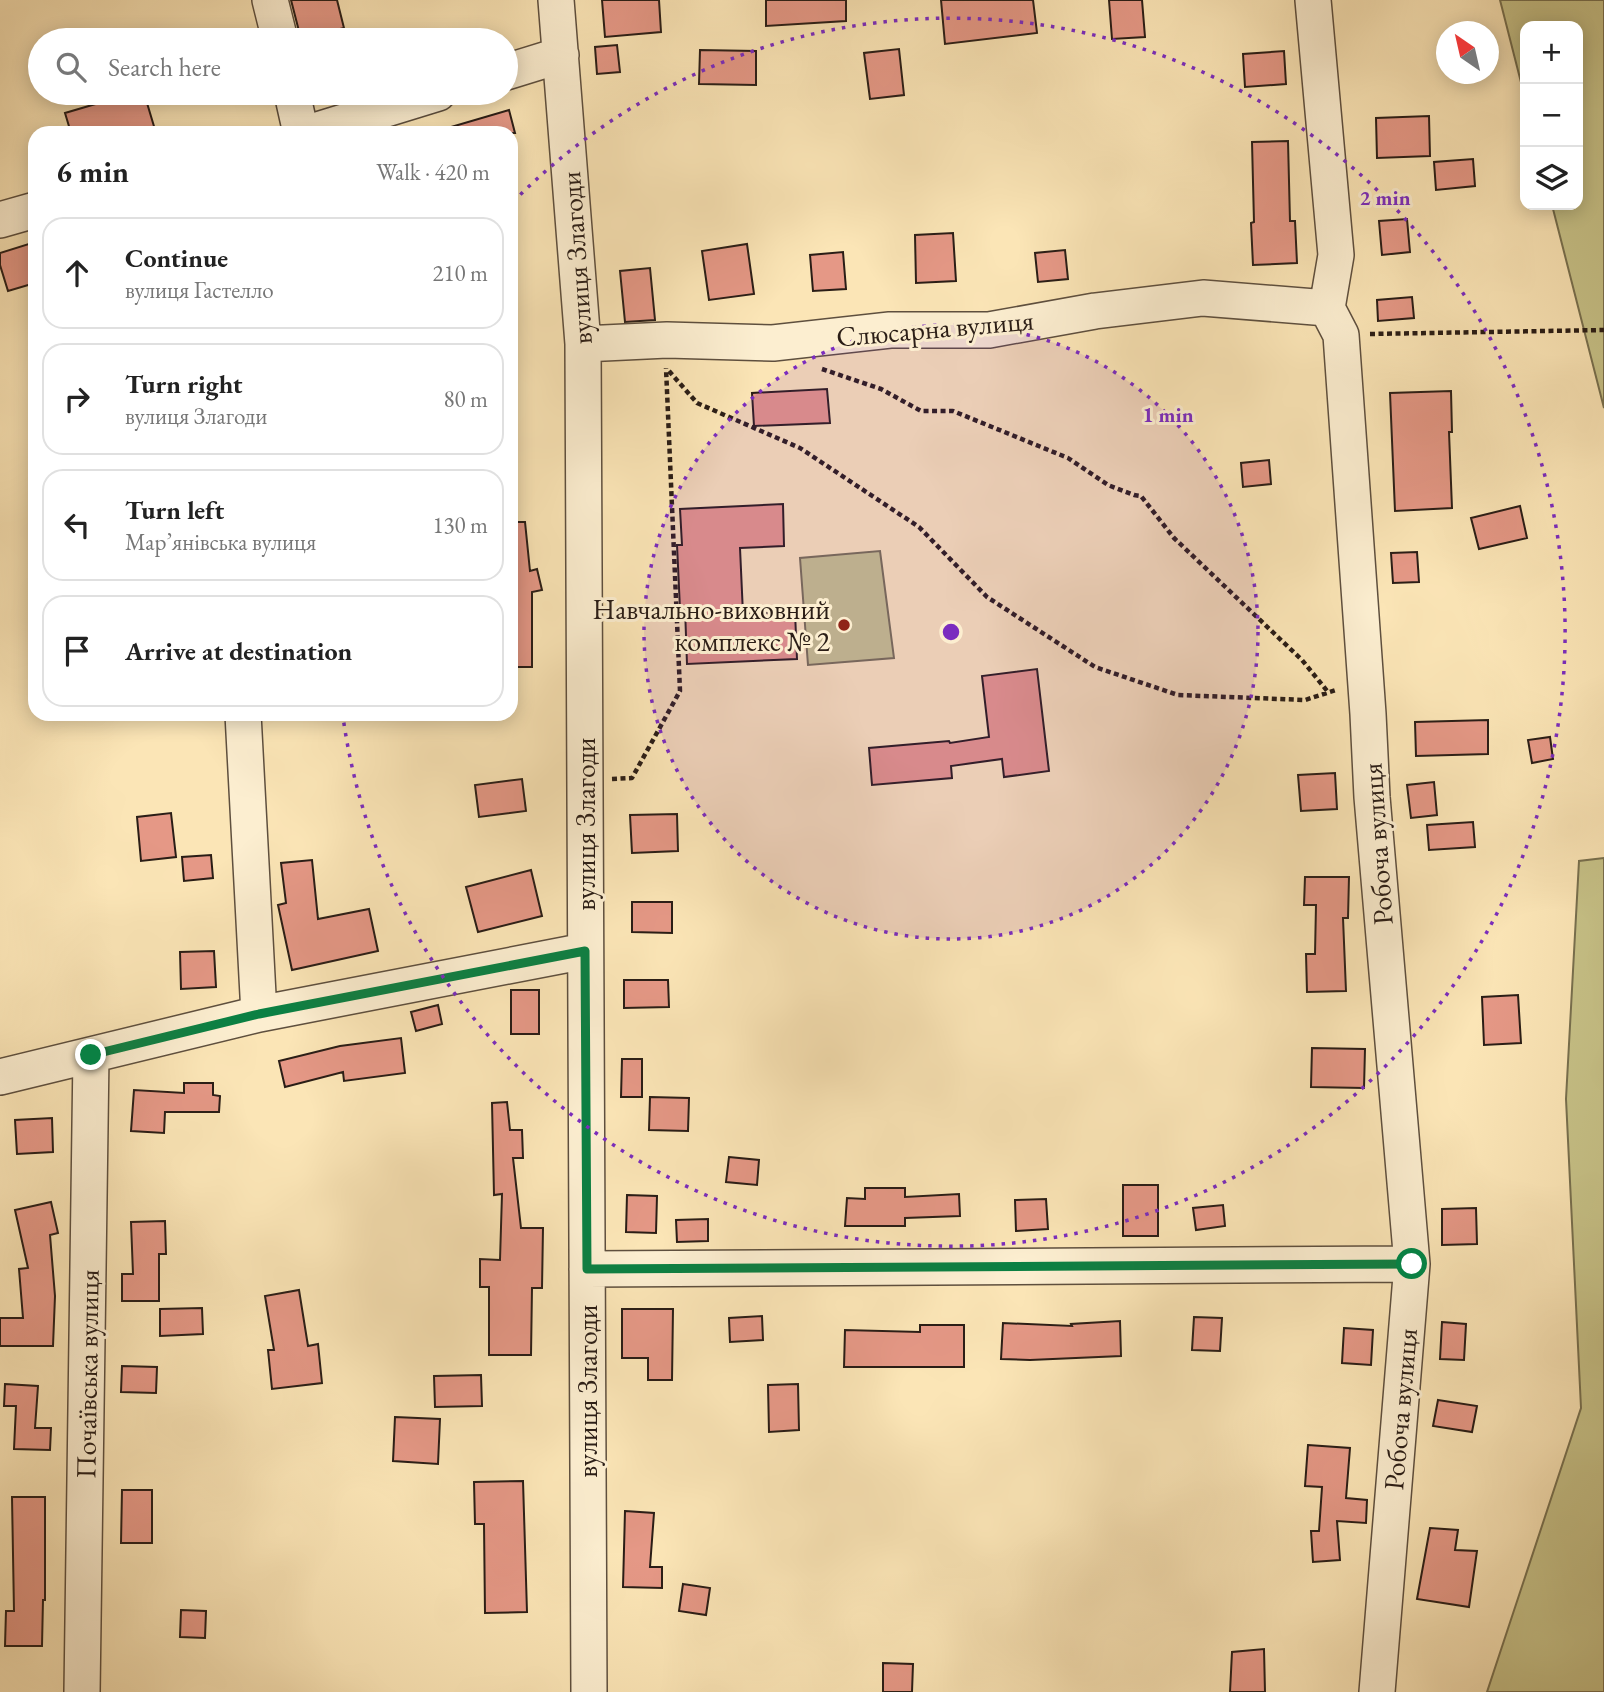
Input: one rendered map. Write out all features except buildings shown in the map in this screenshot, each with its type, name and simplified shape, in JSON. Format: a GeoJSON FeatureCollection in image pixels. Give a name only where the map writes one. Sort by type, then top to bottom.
{"type":"FeatureCollection","features":[{"type":"Feature","properties":{"kind":"street"},"geometry":{"type":"LineString","coordinates":[[270,0],[276,28]]}},
{"type":"Feature","properties":{"kind":"street","name":"вулиця Злагоди"},"geometry":{"type":"LineString","coordinates":[[556,0],[583,344],[589,1692]]}},
{"type":"Feature","properties":{"kind":"street","name":"Робоча вулиця"},"geometry":{"type":"LineString","coordinates":[[1313,0],[1336,255],[1334,322],[1412,1264],[1377,1692]]}},
{"type":"Feature","properties":{"kind":"street"},"geometry":{"type":"LineString","coordinates":[[518,68],[561,55]]}},
{"type":"Feature","properties":{"kind":"street"},"geometry":{"type":"LineString","coordinates":[[295,105],[299,126]]}},
{"type":"Feature","properties":{"kind":"street"},"geometry":{"type":"LineString","coordinates":[[331,126],[399,105]]}},
{"type":"Feature","properties":{"kind":"street","name":"Слюсарна вулиця"},"geometry":{"type":"LineString","coordinates":[[583,344],[667,340],[773,342],[890,330],[989,330],[1095,311],[1203,299],[1334,322]]}},
{"type":"Feature","properties":{"kind":"street"},"geometry":{"type":"LineString","coordinates":[[243,721],[259,1014]]}},
{"type":"Feature","properties":{"kind":"street"},"geometry":{"type":"LineString","coordinates":[[0,1077],[259,1014],[585,951]]}},
{"type":"Feature","properties":{"kind":"street","name":"Почаївська вулиця"},"geometry":{"type":"LineString","coordinates":[[82,1692],[91,1055]]}},
{"type":"Feature","properties":{"kind":"street"},"geometry":{"type":"LineString","coordinates":[[587,1269],[1412,1264]]}},
{"type":"Feature","properties":{"kind":"path"},"geometry":{"type":"LineString","coordinates":[[1334,322],[1604,330]]}},
{"type":"Feature","properties":{"kind":"path"},"geometry":{"type":"LineString","coordinates":[[585,781],[632,778],[680,691],[666,367],[697,403],[800,448],[919,527],[986,597],[1095,667],[1178,695],[1305,700],[1336,690],[1340,703]]}},
{"type":"Feature","properties":{"kind":"path"},"geometry":{"type":"LineString","coordinates":[[820,368],[881,389],[921,411],[953,411],[1068,458],[1108,485],[1142,496],[1174,538],[1302,660],[1328,692]]}},
{"type":"Feature","properties":{"kind":"shaded area"},"geometry":{"type":"Polygon","coordinates":[[[1500,0],[1604,0],[1604,408],[1553,210],[1583,210],[1583,21],[1520,21],[1520,78],[1500,0]]]}},
{"type":"Feature","properties":{"kind":"shaded area"},"geometry":{"type":"Polygon","coordinates":[[[880,551],[894,658],[808,665],[800,558],[880,551]]]}},
{"type":"Feature","properties":{"kind":"shaded area"},"geometry":{"type":"Polygon","coordinates":[[[1604,858],[1604,1692],[1487,1692],[1581,1408],[1566,1099],[1579,861],[1604,858]]]}},
{"type":"Feature","properties":{"kind":"place","name":"Навчально-виховний комплекс № 2"},"geometry":{"type":"Point","coordinates":[844,625]}},
{"type":"Feature","properties":{"kind":"route"},"geometry":{"type":"LineString","coordinates":[[91,1055],[259,1014],[585,951],[587,1269],[1412,1264]]}}]}
